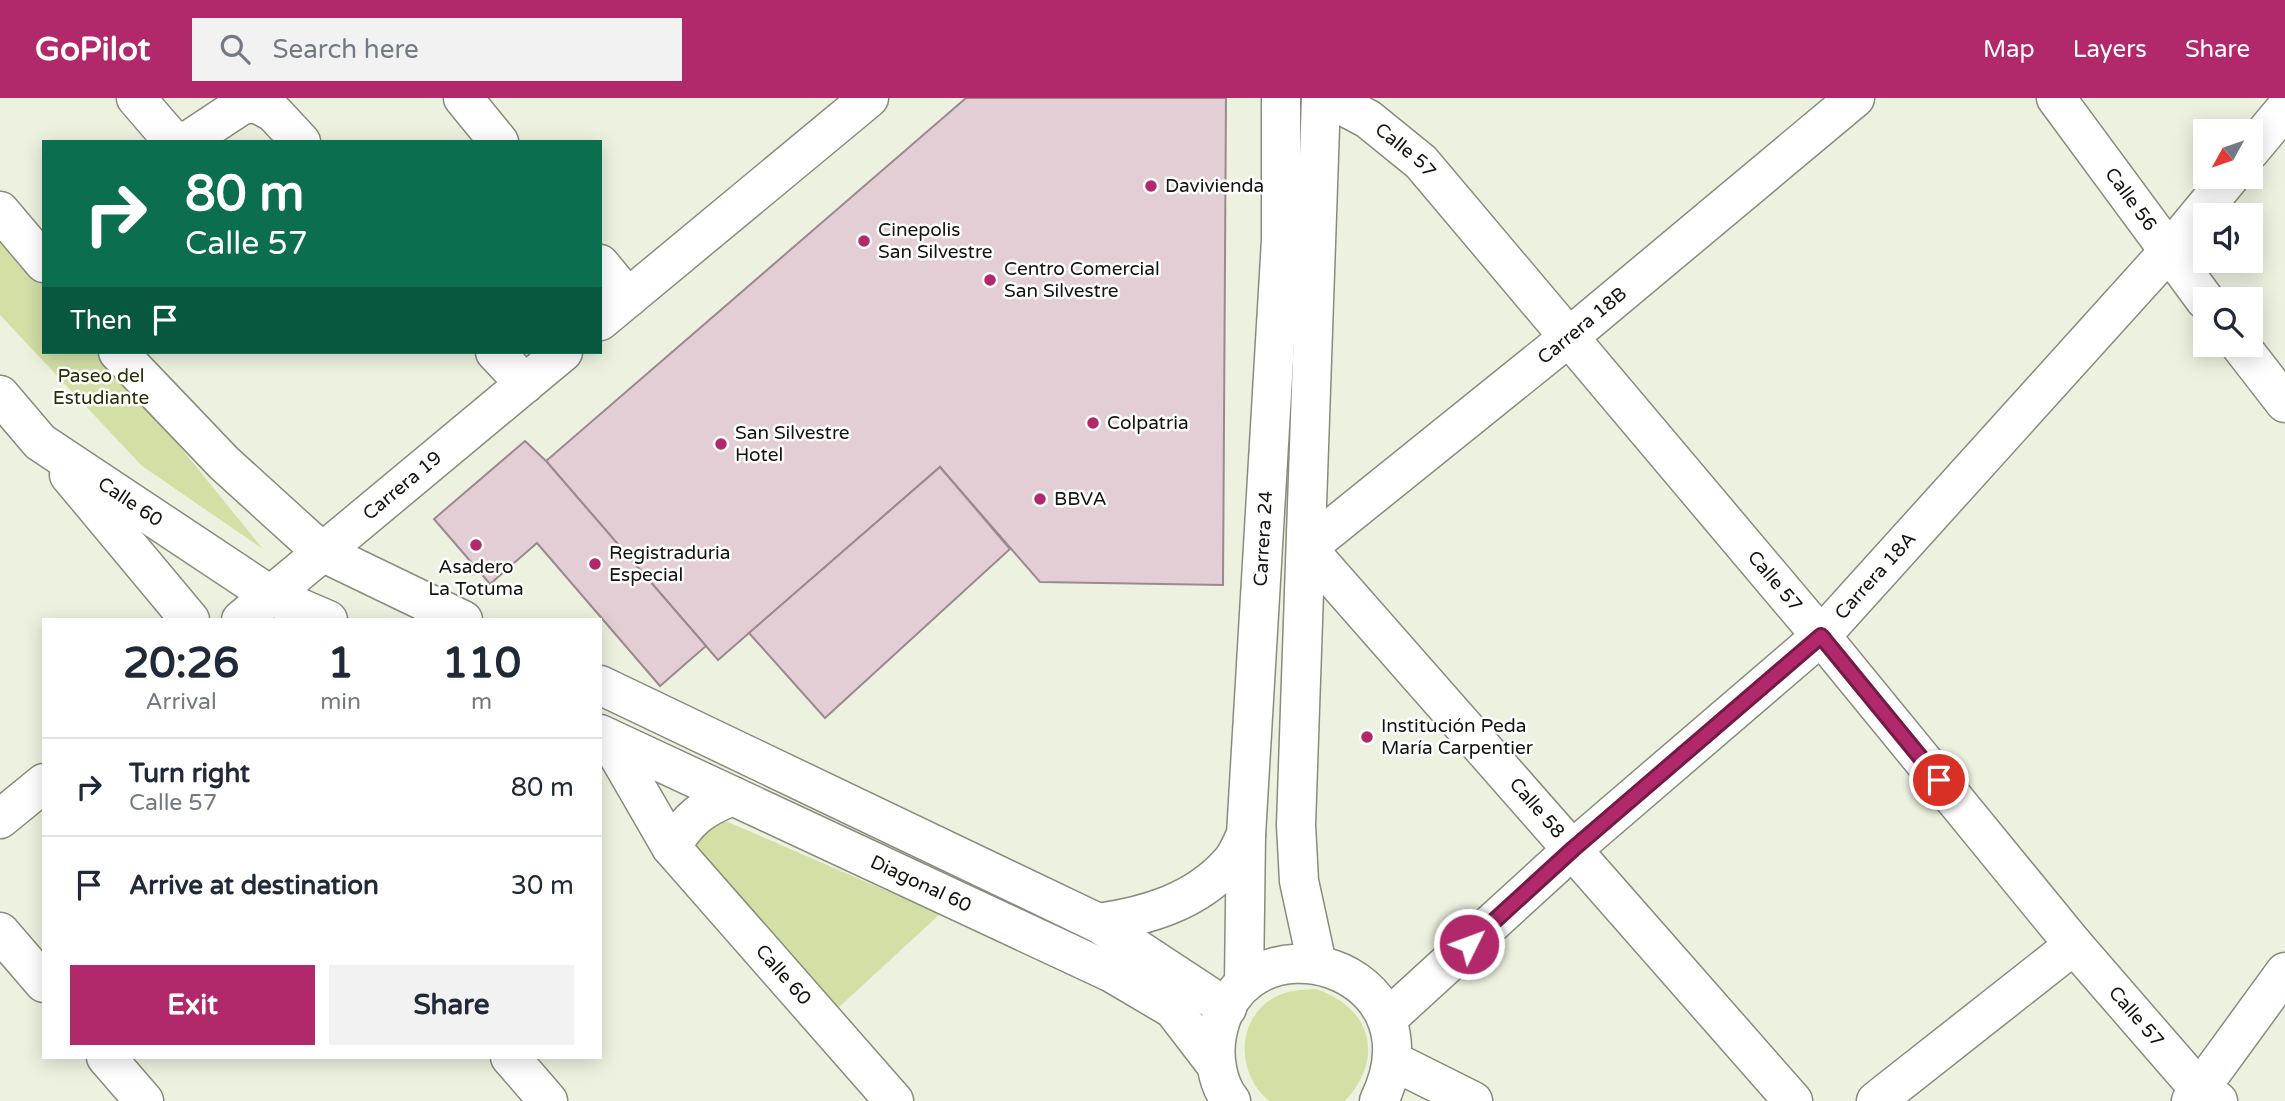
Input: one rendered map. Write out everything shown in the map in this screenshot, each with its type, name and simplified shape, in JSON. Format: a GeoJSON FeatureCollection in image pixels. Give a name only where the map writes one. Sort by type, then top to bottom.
{"type":"FeatureCollection","features":[{"type":"Feature","properties":{"kind":"street"},"geometry":{"type":"LineString","coordinates":[[136,98],[172,140]]}},
{"type":"Feature","properties":{"kind":"street"},"geometry":{"type":"LineString","coordinates":[[463,98],[497,140]]}},
{"type":"Feature","properties":{"kind":"street","name":"Carrera 24"},"geometry":{"type":"LineString","coordinates":[[1216,1065],[1215,1045],[1219,1026],[1235,994],[1246,835],[1281,240],[1281,98]]}},
{"type":"Feature","properties":{"kind":"street"},"geometry":{"type":"LineString","coordinates":[[1317,964],[1299,881],[1296,825],[1321,98]]}},
{"type":"Feature","properties":{"kind":"street","name":"Calle 57"},"geometry":{"type":"LineString","coordinates":[[1328,98],[1367,119],[1420,162],[1821,636],[2074,945],[2203,1097]]}},
{"type":"Feature","properties":{"kind":"street","name":"Carrera 18B"},"geometry":{"type":"LineString","coordinates":[[1307,548],[1569,337],[1855,98]]}},
{"type":"Feature","properties":{"kind":"street","name":"Calle 56"},"geometry":{"type":"LineString","coordinates":[[2056,98],[2195,287]]}},
{"type":"Feature","properties":{"kind":"street"},"geometry":{"type":"LineString","coordinates":[[602,271],[614,310],[857,102]]}},
{"type":"Feature","properties":{"kind":"street"},"geometry":{"type":"LineString","coordinates":[[189,140],[242,105],[256,103],[274,113],[299,140]]}},
{"type":"Feature","properties":{"kind":"street"},"geometry":{"type":"LineString","coordinates":[[2263,135],[2285,109]]}},
{"type":"Feature","properties":{"kind":"street","name":"Carrera 18A"},"geometry":{"type":"LineString","coordinates":[[1387,1019],[1573,849],[1821,636],[2168,252],[2220,189]]}},
{"type":"Feature","properties":{"kind":"street"},"geometry":{"type":"LineString","coordinates":[[0,211],[42,261]]}},
{"type":"Feature","properties":{"kind":"street"},"geometry":{"type":"LineString","coordinates":[[120,354],[224,463],[322,552],[459,618]]}},
{"type":"Feature","properties":{"kind":"street"},"geometry":{"type":"LineString","coordinates":[[497,354],[525,384]]}},
{"type":"Feature","properties":{"kind":"street","name":"Carrera 19"},"geometry":{"type":"LineString","coordinates":[[243,618],[561,354]]}},
{"type":"Feature","properties":{"kind":"street"},"geometry":{"type":"LineString","coordinates":[[2249,357],[2285,403]]}},
{"type":"Feature","properties":{"kind":"street","name":"Calle 60"},"geometry":{"type":"LineString","coordinates":[[0,395],[40,442],[270,595]]}},
{"type":"Feature","properties":{"kind":"street"},"geometry":{"type":"LineString","coordinates":[[40,442],[188,618]]}},
{"type":"Feature","properties":{"kind":"street","name":"Calle 58"},"geometry":{"type":"LineString","coordinates":[[1307,548],[1793,1101]]}},
{"type":"Feature","properties":{"kind":"street"},"geometry":{"type":"LineString","coordinates":[[270,595],[323,618]]}},
{"type":"Feature","properties":{"kind":"street","name":"Diagonal 60"},"geometry":{"type":"LineString","coordinates":[[602,686],[1098,923],[1235,994]]}},
{"type":"Feature","properties":{"kind":"street","name":"Calle 60"},"geometry":{"type":"LineString","coordinates":[[604,736],[671,847],[894,1101]]}},
{"type":"Feature","properties":{"kind":"street","name":"Diagonal 60"},"geometry":{"type":"LineString","coordinates":[[604,736],[1112,973],[1173,1009],[1216,1065]]}},
{"type":"Feature","properties":{"kind":"street"},"geometry":{"type":"LineString","coordinates":[[0,819],[42,785]]}},
{"type":"Feature","properties":{"kind":"street"},"geometry":{"type":"LineString","coordinates":[[671,847],[694,816],[710,805],[733,796]]}},
{"type":"Feature","properties":{"kind":"street"},"geometry":{"type":"LineString","coordinates":[[1098,923],[1135,917],[1170,906],[1192,893],[1231,863],[1246,835]]}},
{"type":"Feature","properties":{"kind":"street"},"geometry":{"type":"LineString","coordinates":[[0,932],[42,981]]}},
{"type":"Feature","properties":{"kind":"street"},"geometry":{"type":"LineString","coordinates":[[1876,1101],[2074,945]]}},
{"type":"Feature","properties":{"kind":"street"},"geometry":{"type":"LineString","coordinates":[[1235,994],[1273,968],[1297,963],[1317,964],[1349,975],[1372,994],[1387,1019],[1393,1061],[1388,1083],[1379,1101]]}},
{"type":"Feature","properties":{"kind":"street"},"geometry":{"type":"LineString","coordinates":[[2203,1097],[2285,972]]}},
{"type":"Feature","properties":{"kind":"street"},"geometry":{"type":"LineString","coordinates":[[109,1059],[144,1101]]}},
{"type":"Feature","properties":{"kind":"street"},"geometry":{"type":"LineString","coordinates":[[512,1059],[548,1101]]}},
{"type":"Feature","properties":{"kind":"street"},"geometry":{"type":"LineString","coordinates":[[1393,1061],[1473,1101]]}},
{"type":"Feature","properties":{"kind":"street"},"geometry":{"type":"LineString","coordinates":[[1216,1065],[1231,1101]]}},
{"type":"Feature","properties":{"kind":"green space","name":"Paseo del Estudiante"},"geometry":{"type":"Polygon","coordinates":[[[0,227],[42,277],[42,354],[105,354],[263,549],[142,466],[0,315],[0,227]]]}},
{"type":"Feature","properties":{"kind":"green space"},"geometry":{"type":"Polygon","coordinates":[[[711,822],[728,822],[940,914],[825,1020],[688,847],[711,822]]]}},
{"type":"Feature","properties":{"kind":"green space"},"geometry":{"type":"Polygon","coordinates":[[[1316,989],[1350,1008],[1360,1021],[1368,1052],[1358,1085],[1345,1101],[1269,1101],[1250,1075],[1245,1045],[1248,1030],[1254,1016],[1265,1004],[1279,995],[1316,989]]]}},
{"type":"Feature","properties":{"kind":"building","name":"Centro Comercial San Silvestre"},"geometry":{"type":"Polygon","coordinates":[[[966,98],[1226,98],[1223,585],[1040,582],[940,467],[718,660],[546,461],[966,98]]]}},
{"type":"Feature","properties":{"kind":"building","name":"Registraduria Especial"},"geometry":{"type":"Polygon","coordinates":[[[525,441],[546,461],[706,646],[660,686],[537,543],[490,584],[434,519],[525,441]]]}},
{"type":"Feature","properties":{"kind":"building"},"geometry":{"type":"Polygon","coordinates":[[[940,467],[1010,549],[825,718],[749,633],[940,467]]]}},
{"type":"Feature","properties":{"kind":"place","name":"Davivienda"},"geometry":{"type":"Point","coordinates":[1151,186]}},
{"type":"Feature","properties":{"kind":"place","name":"Cinepolis San Silvestre"},"geometry":{"type":"Point","coordinates":[864,241]}},
{"type":"Feature","properties":{"kind":"place","name":"Centro Comercial San Silvestre"},"geometry":{"type":"Point","coordinates":[990,280]}},
{"type":"Feature","properties":{"kind":"place","name":"Colpatria"},"geometry":{"type":"Point","coordinates":[1093,423]}},
{"type":"Feature","properties":{"kind":"place","name":"San Silvestre Hotel"},"geometry":{"type":"Point","coordinates":[721,444]}},
{"type":"Feature","properties":{"kind":"place","name":"BBVA"},"geometry":{"type":"Point","coordinates":[1040,499]}},
{"type":"Feature","properties":{"kind":"place","name":"Asadero La Totuma"},"geometry":{"type":"Point","coordinates":[476,545]}},
{"type":"Feature","properties":{"kind":"place","name":"Registraduria Especial"},"geometry":{"type":"Point","coordinates":[595,564]}},
{"type":"Feature","properties":{"kind":"place","name":"Institución Peda María Carpentier"},"geometry":{"type":"Point","coordinates":[1367,737]}},
{"type":"Feature","properties":{"kind":"route"},"geometry":{"type":"LineString","coordinates":[[1469,944],[1573,849],[1821,636],[1939,780]]}}]}
